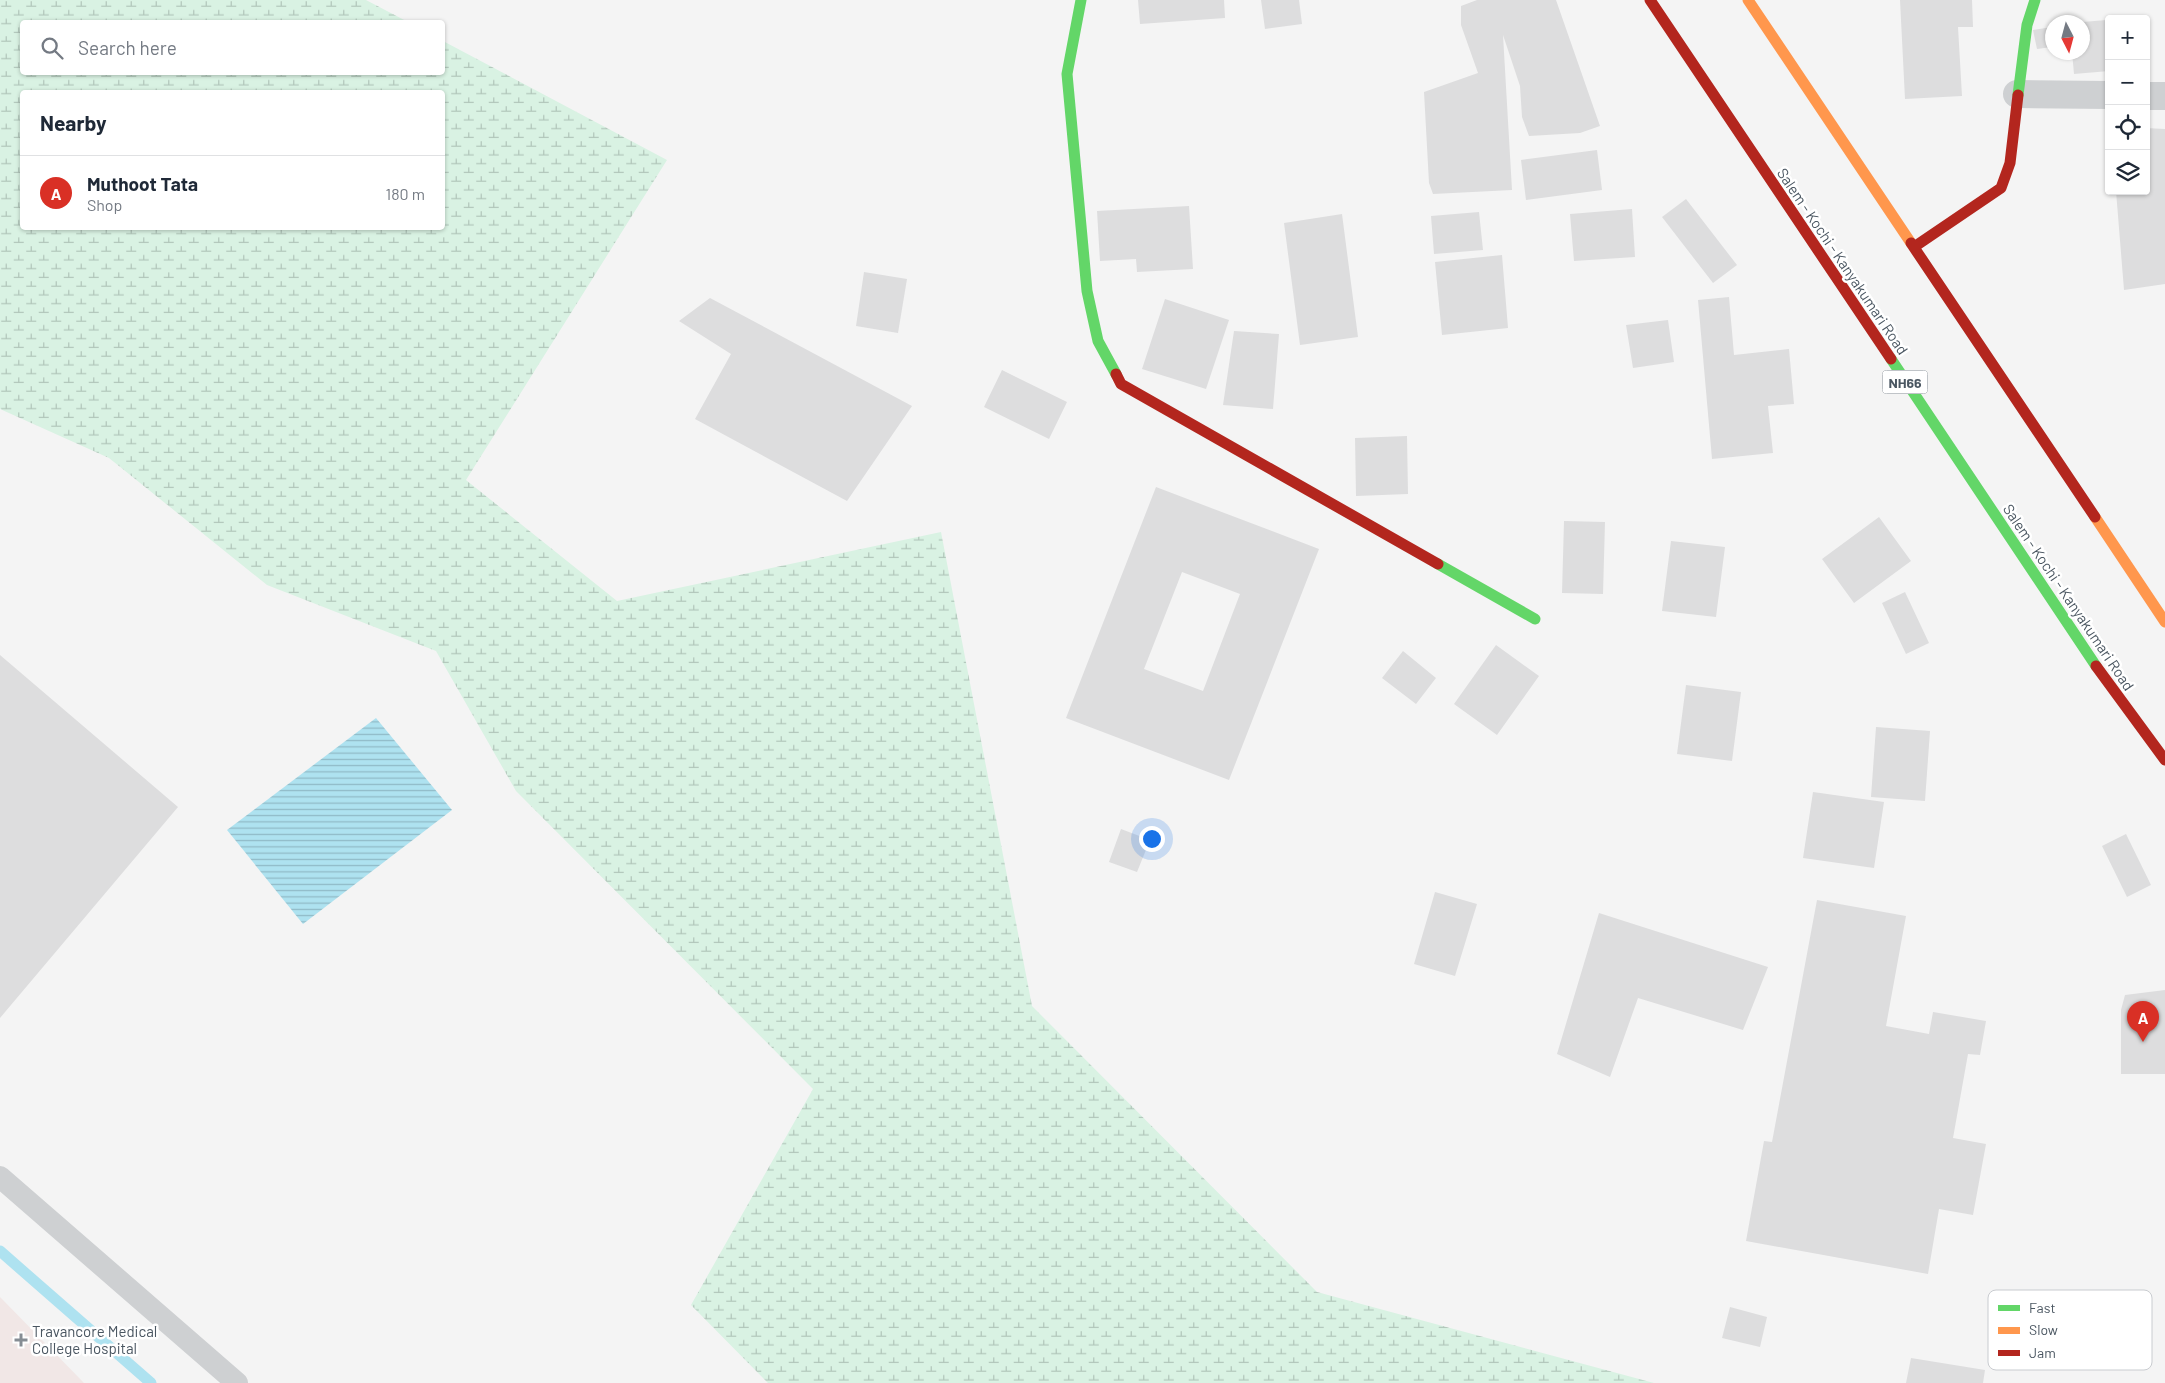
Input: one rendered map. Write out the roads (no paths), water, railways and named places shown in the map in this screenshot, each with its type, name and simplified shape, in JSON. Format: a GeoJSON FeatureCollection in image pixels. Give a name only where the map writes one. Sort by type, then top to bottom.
{"type":"FeatureCollection","features":[{"type":"Feature","properties":{"kind":"main road"},"geometry":{"type":"LineString","coordinates":[[1081,0],[1067,74],[1087,291],[1098,340],[1121,384],[1535,619]]}},
{"type":"Feature","properties":{"kind":"main road","name":"Salem - Kochi - Kanyakumari Road"},"geometry":{"type":"LineString","coordinates":[[1650,0],[2092,661],[2165,760]]}},
{"type":"Feature","properties":{"kind":"main road"},"geometry":{"type":"LineString","coordinates":[[1748,0],[2165,622]]}},
{"type":"Feature","properties":{"kind":"main road"},"geometry":{"type":"LineString","coordinates":[[1914,247],[1961,217],[2001,188],[2010,163],[2027,25],[2035,0]]}},
{"type":"Feature","properties":{"kind":"street"},"geometry":{"type":"LineString","coordinates":[[2018,94],[2105,95]]}},
{"type":"Feature","properties":{"kind":"street"},"geometry":{"type":"LineString","coordinates":[[2150,96],[2165,96]]}},
{"type":"Feature","properties":{"kind":"lane"},"geometry":{"type":"LineString","coordinates":[[0,1177],[237,1383]]}},
{"type":"Feature","properties":{"kind":"water"},"geometry":{"type":"Polygon","coordinates":[[[376,718],[452,810],[303,924],[227,830],[376,718]]]}},
{"type":"Feature","properties":{"kind":"waterway"},"geometry":{"type":"LineString","coordinates":[[0,1251],[151,1383]]}},
{"type":"Feature","properties":{"kind":"place","name":"Muthoot Tata"},"geometry":{"type":"Point","coordinates":[2143,1042]}},
{"type":"Feature","properties":{"kind":"place","name":"Travancore Medical College Hospital"},"geometry":{"type":"Point","coordinates":[21,1340]}}]}
